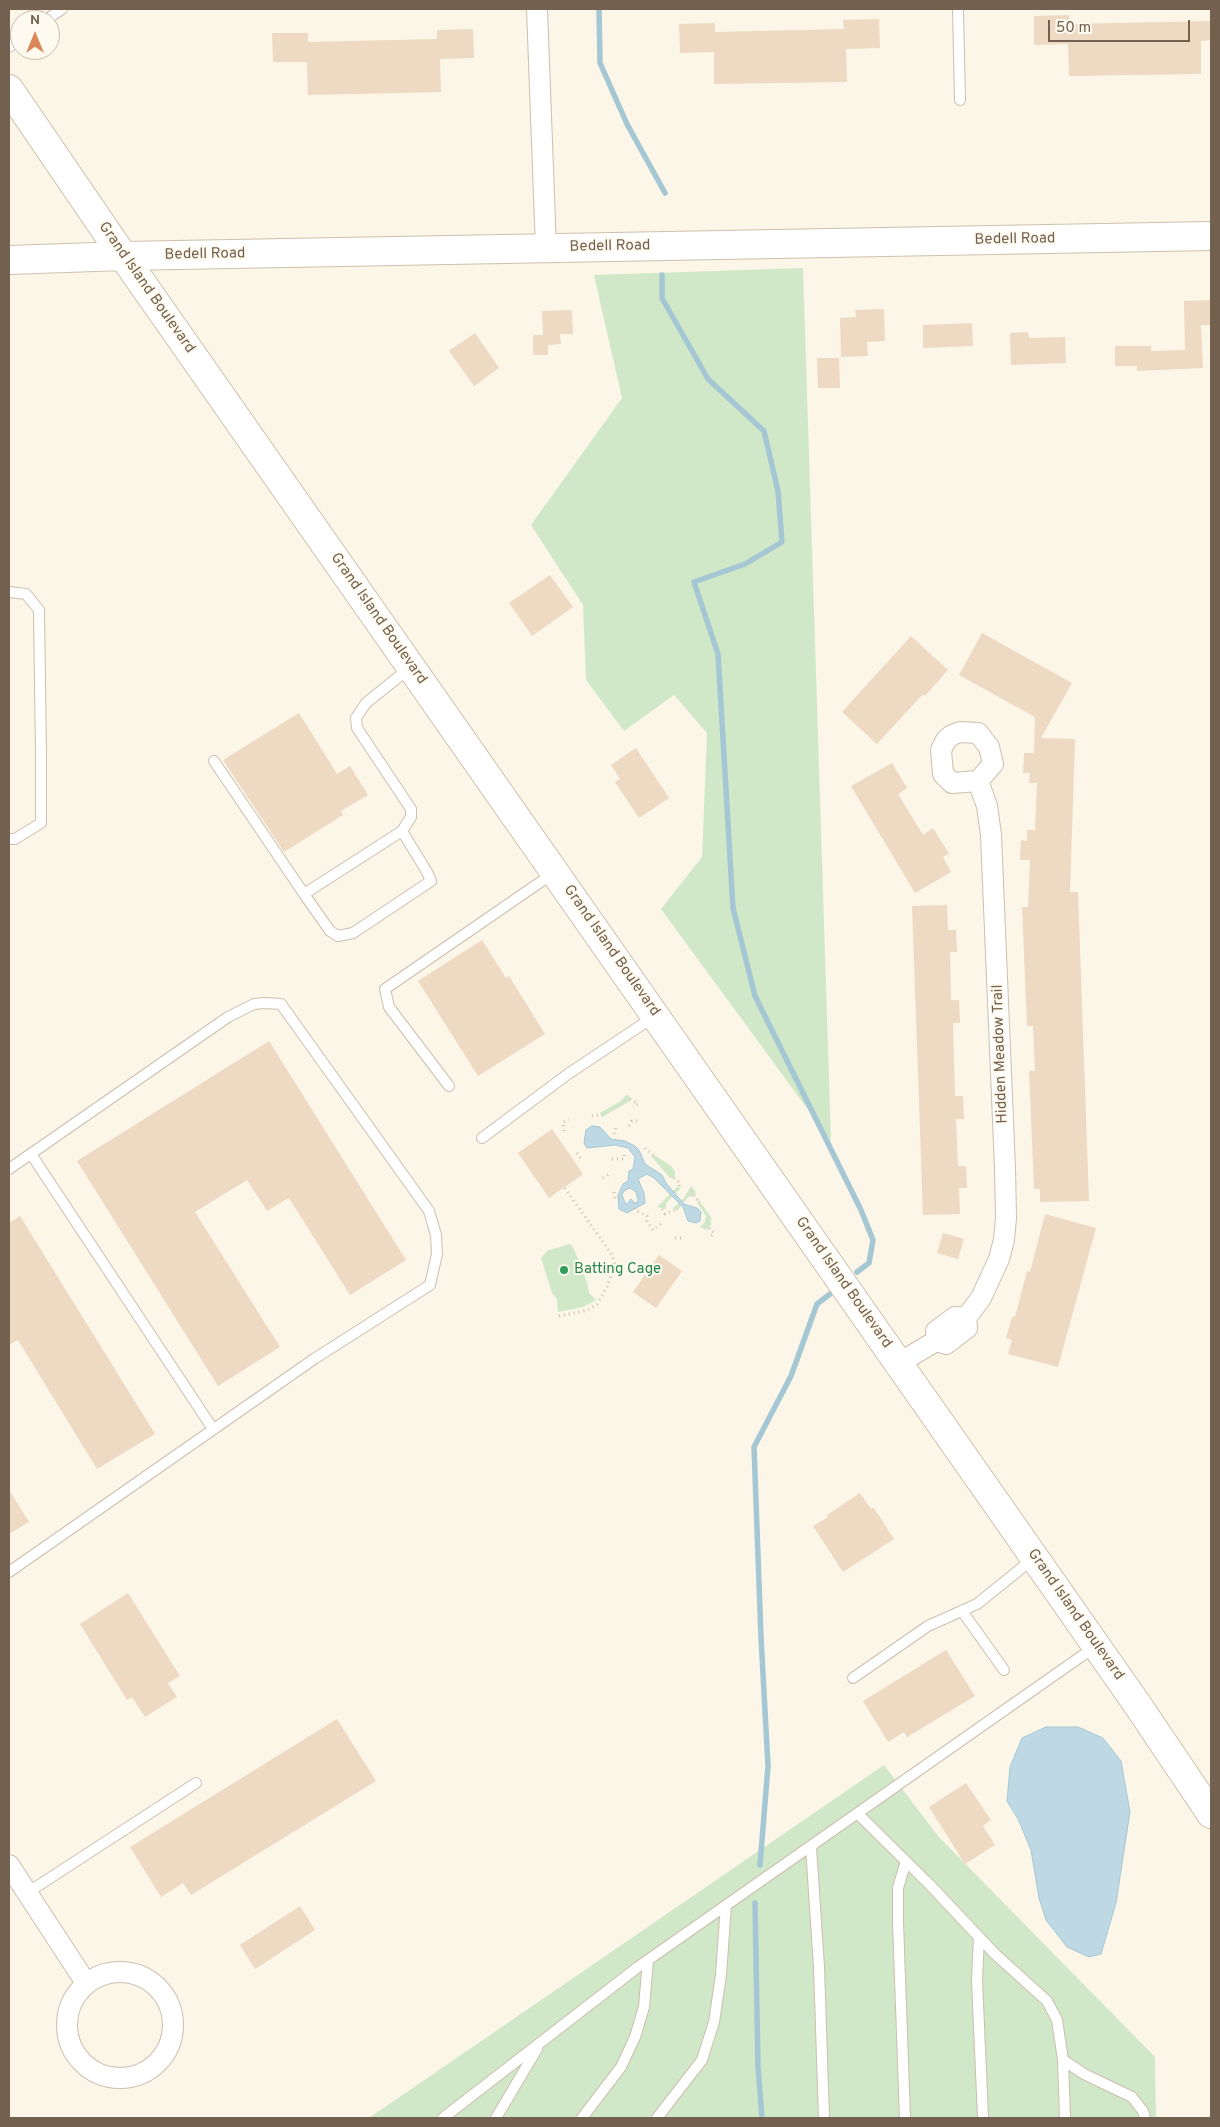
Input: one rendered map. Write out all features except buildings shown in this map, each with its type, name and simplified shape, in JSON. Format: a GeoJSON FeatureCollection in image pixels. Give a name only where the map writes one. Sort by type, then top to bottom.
{"type":"FeatureCollection","features":[{"type":"Feature","properties":{"kind":"main road","name":"Grand Island Boulevard"},"geometry":{"type":"LineString","coordinates":[[9,90],[123,256],[1097,1646],[1211,1814]]}},
{"type":"Feature","properties":{"kind":"main road","name":"Bedell Road"},"geometry":{"type":"LineString","coordinates":[[9,260],[123,256],[1211,236]]}},
{"type":"Feature","properties":{"kind":"street"},"geometry":{"type":"LineString","coordinates":[[537,9],[546,249]]}},
{"type":"Feature","properties":{"kind":"street","name":"Hidden Meadow Trail"},"geometry":{"type":"LineString","coordinates":[[899,1363],[936,1341],[946,1344],[967,1328],[966,1318],[982,1298],[999,1259],[1004,1240],[1006,1218],[991,834],[987,806],[978,781]]}},
{"type":"Feature","properties":{"kind":"street"},"geometry":{"type":"LineString","coordinates":[[9,1866],[86,1983]]}},
{"type":"Feature","properties":{"kind":"street"},"geometry":{"type":"LineString","coordinates":[[122,1971],[140,1975],[162,1991],[172,2010],[174,2029],[166,2054],[153,2068],[140,2075],[121,2078],[98,2074],[82,2063],[69,2043],[66,2025],[67,2014],[74,1997],[86,1983],[103,1973],[122,1971]]}},
{"type":"Feature","properties":{"kind":"lane"},"geometry":{"type":"LineString","coordinates":[[958,9],[960,100]]}},
{"type":"Feature","properties":{"kind":"lane"},"geometry":{"type":"LineString","coordinates":[[9,592],[26,594],[39,610],[41,823],[15,839],[9,839]]}},
{"type":"Feature","properties":{"kind":"lane"},"geometry":{"type":"LineString","coordinates":[[304,894],[402,831],[412,817],[411,809],[357,728],[356,718],[366,703],[412,667]]}},
{"type":"Feature","properties":{"kind":"lane"},"geometry":{"type":"LineString","coordinates":[[214,761],[330,931],[338,936],[353,933],[430,881],[427,872],[402,831]]}},
{"type":"Feature","properties":{"kind":"lane"},"geometry":{"type":"LineString","coordinates":[[449,1086],[389,1007],[385,989],[556,872]]}},
{"type":"Feature","properties":{"kind":"lane"},"geometry":{"type":"LineString","coordinates":[[9,1169],[228,1017],[254,1004],[265,1002],[281,1004],[429,1211],[436,1235],[437,1254],[430,1285],[314,1359],[9,1572]]}},
{"type":"Feature","properties":{"kind":"lane"},"geometry":{"type":"LineString","coordinates":[[482,1138],[568,1074],[656,1015]]}},
{"type":"Feature","properties":{"kind":"lane"},"geometry":{"type":"LineString","coordinates":[[31,1154],[213,1429]]}},
{"type":"Feature","properties":{"kind":"lane"},"geometry":{"type":"LineString","coordinates":[[853,1678],[928,1626],[977,1604],[1035,1558]]}},
{"type":"Feature","properties":{"kind":"lane"},"geometry":{"type":"LineString","coordinates":[[962,1611],[1004,1670]]}},
{"type":"Feature","properties":{"kind":"lane"},"geometry":{"type":"LineString","coordinates":[[443,2118],[648,1960],[1097,1646]]}},
{"type":"Feature","properties":{"kind":"lane"},"geometry":{"type":"LineString","coordinates":[[27,1893],[196,1783]]}},
{"type":"Feature","properties":{"kind":"lane"},"geometry":{"type":"LineString","coordinates":[[858,1814],[995,1954],[1047,2001],[1057,2020],[1063,2060],[1065,2118]]}},
{"type":"Feature","properties":{"kind":"lane"},"geometry":{"type":"LineString","coordinates":[[812,1847],[819,1967],[824,2118]]}},
{"type":"Feature","properties":{"kind":"lane"},"geometry":{"type":"LineString","coordinates":[[905,2118],[898,1888],[906,1861]]}},
{"type":"Feature","properties":{"kind":"lane"},"geometry":{"type":"LineString","coordinates":[[657,2118],[702,2060],[714,2022],[726,1906]]}},
{"type":"Feature","properties":{"kind":"lane"},"geometry":{"type":"LineString","coordinates":[[979,1937],[977,1980],[983,2118]]}},
{"type":"Feature","properties":{"kind":"lane"},"geometry":{"type":"LineString","coordinates":[[582,2118],[621,2068],[635,2037],[644,2007],[648,1960]]}},
{"type":"Feature","properties":{"kind":"lane"},"geometry":{"type":"LineString","coordinates":[[496,2118],[540,2043]]}},
{"type":"Feature","properties":{"kind":"lane"},"geometry":{"type":"LineString","coordinates":[[1063,2060],[1084,2074],[1132,2097],[1143,2111],[1145,2118]]}},
{"type":"Feature","properties":{"kind":"path"},"geometry":{"type":"LineString","coordinates":[[630,1099],[638,1104],[633,1108]]}},
{"type":"Feature","properties":{"kind":"path"},"geometry":{"type":"LineString","coordinates":[[592,1116],[601,1114]]}},
{"type":"Feature","properties":{"kind":"path"},"geometry":{"type":"LineString","coordinates":[[564,1131],[563,1122],[569,1120]]}},
{"type":"Feature","properties":{"kind":"path"},"geometry":{"type":"LineString","coordinates":[[629,1126],[632,1121],[638,1121]]}},
{"type":"Feature","properties":{"kind":"path"},"geometry":{"type":"LineString","coordinates":[[614,1134],[617,1125]]}},
{"type":"Feature","properties":{"kind":"path"},"geometry":{"type":"LineString","coordinates":[[645,1148],[654,1156]]}},
{"type":"Feature","properties":{"kind":"path"},"geometry":{"type":"LineString","coordinates":[[577,1153],[581,1158]]}},
{"type":"Feature","properties":{"kind":"path"},"geometry":{"type":"LineString","coordinates":[[612,1159],[624,1158],[624,1155]]}},
{"type":"Feature","properties":{"kind":"path"},"geometry":{"type":"LineString","coordinates":[[603,1178],[611,1173]]}},
{"type":"Feature","properties":{"kind":"path"},"geometry":{"type":"LineString","coordinates":[[674,1178],[680,1183],[679,1188]]}},
{"type":"Feature","properties":{"kind":"path"},"geometry":{"type":"LineString","coordinates":[[559,1316],[588,1310],[597,1304],[607,1287],[615,1264],[612,1255],[564,1187]]}},
{"type":"Feature","properties":{"kind":"path"},"geometry":{"type":"LineString","coordinates":[[614,1192],[614,1197],[622,1198]]}},
{"type":"Feature","properties":{"kind":"path"},"geometry":{"type":"LineString","coordinates":[[694,1195],[698,1201]]}},
{"type":"Feature","properties":{"kind":"path"},"geometry":{"type":"LineString","coordinates":[[635,1203],[635,1208],[647,1216],[647,1221],[653,1230],[662,1223]]}},
{"type":"Feature","properties":{"kind":"path"},"geometry":{"type":"LineString","coordinates":[[662,1209],[665,1214],[675,1210]]}},
{"type":"Feature","properties":{"kind":"path"},"geometry":{"type":"LineString","coordinates":[[709,1228],[714,1233],[710,1237]]}},
{"type":"Feature","properties":{"kind":"path"},"geometry":{"type":"LineString","coordinates":[[675,1238],[684,1238]]}},
{"type":"Feature","properties":{"kind":"green space"},"geometry":{"type":"Polygon","coordinates":[[[803,268],[831,1141],[661,909],[702,857],[707,733],[674,695],[624,731],[586,680],[583,605],[531,525],[622,398],[594,275],[803,268]]]}},
{"type":"Feature","properties":{"kind":"green space"},"geometry":{"type":"Polygon","coordinates":[[[626,1095],[630,1096],[630,1101],[602,1117],[600,1113],[621,1101],[626,1095]]]}},
{"type":"Feature","properties":{"kind":"green space"},"geometry":{"type":"Polygon","coordinates":[[[654,1155],[671,1166],[675,1172],[674,1178],[670,1178],[652,1157],[654,1155]]]}},
{"type":"Feature","properties":{"kind":"green space"},"geometry":{"type":"Polygon","coordinates":[[[678,1186],[680,1189],[666,1203],[666,1209],[657,1207],[678,1186]]]}},
{"type":"Feature","properties":{"kind":"green space"},"geometry":{"type":"Polygon","coordinates":[[[691,1186],[696,1192],[692,1197],[689,1196],[677,1211],[673,1208],[684,1198],[691,1186]]]}},
{"type":"Feature","properties":{"kind":"green space"},"geometry":{"type":"Polygon","coordinates":[[[699,1200],[711,1217],[711,1225],[706,1230],[700,1227],[705,1222],[706,1216],[697,1202],[699,1200]]]}},
{"type":"Feature","properties":{"kind":"green space","name":"Batting Cage"},"geometry":{"type":"Polygon","coordinates":[[[570,1244],[574,1249],[587,1282],[589,1293],[596,1300],[583,1307],[558,1312],[557,1299],[552,1293],[541,1258],[547,1251],[570,1244]]]}},
{"type":"Feature","properties":{"kind":"green space"},"geometry":{"type":"Polygon","coordinates":[[[884,1765],[938,1836],[1155,2057],[1156,2118],[369,2118],[884,1765]]]}},
{"type":"Feature","properties":{"kind":"water"},"geometry":{"type":"Polygon","coordinates":[[[592,1126],[600,1127],[611,1139],[625,1141],[635,1146],[639,1150],[645,1164],[662,1175],[666,1183],[684,1204],[697,1208],[701,1212],[700,1221],[696,1223],[688,1221],[683,1207],[654,1178],[647,1174],[638,1179],[644,1193],[645,1203],[627,1213],[619,1209],[618,1195],[623,1184],[628,1181],[629,1171],[633,1169],[635,1157],[628,1148],[615,1145],[587,1148],[584,1143],[586,1130],[592,1126]],[[630,1188],[624,1191],[622,1195],[626,1205],[631,1199],[637,1203],[636,1192],[630,1188]]]}},
{"type":"Feature","properties":{"kind":"water"},"geometry":{"type":"Polygon","coordinates":[[[1046,1727],[1078,1727],[1103,1738],[1121,1761],[1130,1812],[1116,1903],[1101,1954],[1089,1957],[1067,1947],[1046,1920],[1039,1898],[1031,1850],[1018,1819],[1007,1801],[1010,1767],[1022,1738],[1046,1727]]]}},
{"type":"Feature","properties":{"kind":"waterway"},"geometry":{"type":"LineString","coordinates":[[599,9],[600,63],[627,124],[665,193]]}},
{"type":"Feature","properties":{"kind":"waterway"},"geometry":{"type":"LineString","coordinates":[[662,275],[662,298],[708,379],[764,431],[778,491],[782,542],[745,564],[694,582],[718,654],[733,908],[755,996],[861,1210],[873,1240],[869,1263],[857,1272]]}},
{"type":"Feature","properties":{"kind":"waterway"},"geometry":{"type":"LineString","coordinates":[[760,1865],[768,1766],[754,1447],[791,1376],[817,1304],[830,1294]]}},
{"type":"Feature","properties":{"kind":"waterway"},"geometry":{"type":"LineString","coordinates":[[755,1903],[758,2067],[762,2118]]}},
{"type":"Feature","properties":{"kind":"place","name":"Batting Cage"},"geometry":{"type":"Point","coordinates":[564,1270]}}]}
